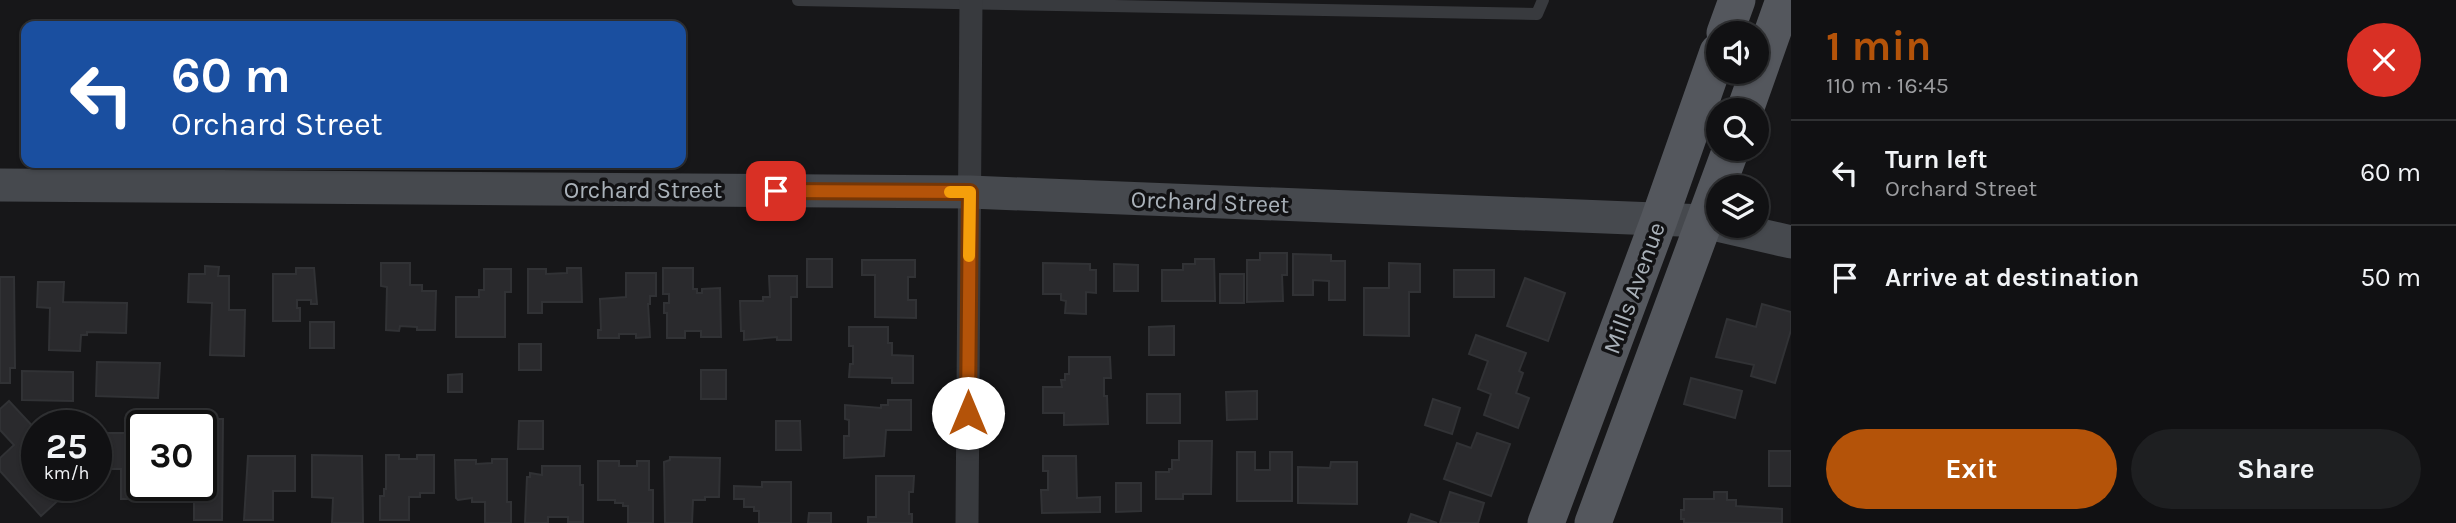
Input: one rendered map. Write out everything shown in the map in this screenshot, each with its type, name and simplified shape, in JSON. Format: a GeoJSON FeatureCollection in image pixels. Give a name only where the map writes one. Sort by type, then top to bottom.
{"type":"FeatureCollection","features":[{"type":"Feature","properties":{"kind":"main road"},"geometry":{"type":"LineString","coordinates":[[1729,21],[1737,0]]}},
{"type":"Feature","properties":{"kind":"main road"},"geometry":{"type":"LineString","coordinates":[[1749,98],[1784,0]]}},
{"type":"Feature","properties":{"kind":"main road","name":"Mills Avenue"},"geometry":{"type":"LineString","coordinates":[[1546,523],[1707,84]]}},
{"type":"Feature","properties":{"kind":"main road","name":"Mills Avenue"},"geometry":{"type":"LineString","coordinates":[[1592,523],[1709,238]]}},
{"type":"Feature","properties":{"kind":"street"},"geometry":{"type":"LineString","coordinates":[[967,523],[971,1]]}},
{"type":"Feature","properties":{"kind":"street","name":"Orchard Street"},"geometry":{"type":"LineString","coordinates":[[0,185],[970,192],[1706,223]]}},
{"type":"Feature","properties":{"kind":"street","name":"Orchard Street"},"geometry":{"type":"LineString","coordinates":[[1769,237],[1791,242]]}},
{"type":"Feature","properties":{"kind":"lane"},"geometry":{"type":"LineString","coordinates":[[798,0],[971,1],[1537,14],[1543,0]]}},
{"type":"Feature","properties":{"kind":"building"},"geometry":{"type":"Polygon","coordinates":[[[1260,253],[1287,253],[1287,275],[1282,275],[1283,301],[1247,302],[1247,260],[1260,260],[1260,253]]]}},
{"type":"Feature","properties":{"kind":"building"},"geometry":{"type":"Polygon","coordinates":[[[1293,254],[1331,255],[1331,261],[1345,261],[1345,300],[1329,300],[1329,281],[1313,280],[1313,295],[1293,295],[1293,254]]]}},
{"type":"Feature","properties":{"kind":"building"},"geometry":{"type":"Polygon","coordinates":[[[807,259],[832,259],[832,287],[807,287],[807,259]]]}},
{"type":"Feature","properties":{"kind":"building"},"geometry":{"type":"Polygon","coordinates":[[[1195,259],[1214,259],[1215,301],[1162,301],[1162,270],[1183,270],[1183,264],[1195,264],[1195,259]]]}},
{"type":"Feature","properties":{"kind":"building"},"geometry":{"type":"Polygon","coordinates":[[[862,260],[915,260],[915,277],[908,277],[908,300],[916,300],[916,318],[875,317],[875,275],[862,275],[862,260]]]}},
{"type":"Feature","properties":{"kind":"building"},"geometry":{"type":"Polygon","coordinates":[[[381,263],[410,263],[410,285],[422,285],[422,291],[436,291],[435,330],[400,326],[399,331],[386,330],[387,287],[381,286],[381,263]]]}},
{"type":"Feature","properties":{"kind":"building"},"geometry":{"type":"Polygon","coordinates":[[[1043,263],[1090,264],[1090,270],[1096,270],[1096,293],[1086,292],[1086,314],[1065,313],[1066,301],[1061,300],[1061,294],[1043,294],[1043,263]]]}},
{"type":"Feature","properties":{"kind":"building"},"geometry":{"type":"Polygon","coordinates":[[[1389,263],[1420,264],[1420,292],[1409,292],[1409,336],[1364,335],[1364,288],[1389,288],[1389,263]]]}},
{"type":"Feature","properties":{"kind":"building"},"geometry":{"type":"Polygon","coordinates":[[[1114,264],[1138,265],[1138,291],[1114,291],[1114,264]]]}},
{"type":"Feature","properties":{"kind":"building"},"geometry":{"type":"Polygon","coordinates":[[[205,266],[219,267],[218,276],[229,276],[229,310],[245,310],[244,356],[210,355],[212,303],[188,302],[189,274],[205,274],[205,266]]]}},
{"type":"Feature","properties":{"kind":"building"},"geometry":{"type":"Polygon","coordinates":[[[296,268],[314,268],[317,304],[311,304],[311,300],[297,300],[300,321],[273,321],[273,274],[296,274],[296,268]]]}},
{"type":"Feature","properties":{"kind":"building"},"geometry":{"type":"Polygon","coordinates":[[[567,268],[581,268],[582,302],[542,302],[542,313],[528,313],[528,269],[546,269],[546,274],[567,273],[567,268]]]}},
{"type":"Feature","properties":{"kind":"building"},"geometry":{"type":"Polygon","coordinates":[[[663,268],[693,268],[693,289],[697,289],[697,293],[702,293],[702,289],[720,288],[721,337],[701,337],[701,331],[685,331],[685,338],[667,338],[667,313],[664,313],[664,303],[669,303],[669,294],[663,294],[663,268]]]}},
{"type":"Feature","properties":{"kind":"building"},"geometry":{"type":"Polygon","coordinates":[[[484,269],[511,269],[511,292],[505,292],[505,337],[456,337],[456,297],[479,297],[479,290],[484,290],[484,269]]]}},
{"type":"Feature","properties":{"kind":"building"},"geometry":{"type":"Polygon","coordinates":[[[1454,270],[1494,270],[1494,297],[1454,297],[1454,270]]]}},
{"type":"Feature","properties":{"kind":"building"},"geometry":{"type":"Polygon","coordinates":[[[626,273],[656,273],[656,296],[650,296],[648,304],[650,337],[636,338],[636,334],[619,334],[619,338],[598,338],[598,330],[601,330],[600,299],[626,297],[626,273]]]}},
{"type":"Feature","properties":{"kind":"building"},"geometry":{"type":"Polygon","coordinates":[[[1220,274],[1244,274],[1244,303],[1220,303],[1220,274]]]}},
{"type":"Feature","properties":{"kind":"building"},"geometry":{"type":"Polygon","coordinates":[[[769,276],[797,276],[797,297],[791,297],[791,340],[777,340],[777,337],[744,340],[740,301],[763,301],[763,297],[770,297],[769,276]]]}},
{"type":"Feature","properties":{"kind":"building"},"geometry":{"type":"Polygon","coordinates":[[[0,277],[14,277],[15,368],[10,368],[10,383],[0,383],[0,277]]]}},
{"type":"Feature","properties":{"kind":"building"},"geometry":{"type":"Polygon","coordinates":[[[1525,278],[1565,293],[1548,341],[1507,326],[1525,278]]]}},
{"type":"Feature","properties":{"kind":"building"},"geometry":{"type":"Polygon","coordinates":[[[38,282],[64,282],[63,302],[127,303],[126,333],[87,332],[87,335],[81,335],[80,351],[49,350],[50,308],[37,307],[38,282]]]}},
{"type":"Feature","properties":{"kind":"building"},"geometry":{"type":"Polygon","coordinates":[[[1762,304],[1791,312],[1791,330],[1775,383],[1751,376],[1754,365],[1716,357],[1727,319],[1756,327],[1762,304]]]}},
{"type":"Feature","properties":{"kind":"building"},"geometry":{"type":"Polygon","coordinates":[[[310,322],[334,322],[334,348],[310,348],[310,322]]]}},
{"type":"Feature","properties":{"kind":"building"},"geometry":{"type":"Polygon","coordinates":[[[1174,326],[1174,355],[1149,355],[1149,327],[1174,326]]]}},
{"type":"Feature","properties":{"kind":"building"},"geometry":{"type":"Polygon","coordinates":[[[849,327],[888,327],[888,343],[892,343],[892,355],[913,356],[913,383],[892,383],[892,378],[849,377],[850,364],[853,364],[853,346],[849,346],[849,327]]]}},
{"type":"Feature","properties":{"kind":"building"},"geometry":{"type":"Polygon","coordinates":[[[1476,335],[1526,353],[1519,371],[1523,373],[1516,393],[1529,398],[1518,428],[1484,415],[1491,394],[1478,389],[1488,361],[1469,354],[1476,335]]]}},
{"type":"Feature","properties":{"kind":"building"},"geometry":{"type":"Polygon","coordinates":[[[519,344],[541,344],[541,370],[519,370],[519,344]]]}},
{"type":"Feature","properties":{"kind":"building"},"geometry":{"type":"Polygon","coordinates":[[[1069,357],[1110,357],[1111,378],[1104,378],[1108,424],[1064,425],[1064,413],[1043,413],[1043,387],[1062,387],[1061,380],[1065,380],[1065,374],[1069,374],[1069,357]]]}},
{"type":"Feature","properties":{"kind":"building"},"geometry":{"type":"Polygon","coordinates":[[[97,362],[160,363],[158,398],[96,396],[97,362]]]}},
{"type":"Feature","properties":{"kind":"building"},"geometry":{"type":"Polygon","coordinates":[[[701,370],[726,370],[726,399],[701,399],[701,370]]]}},
{"type":"Feature","properties":{"kind":"building"},"geometry":{"type":"Polygon","coordinates":[[[22,371],[73,372],[73,401],[22,400],[22,371]]]}},
{"type":"Feature","properties":{"kind":"building"},"geometry":{"type":"Polygon","coordinates":[[[462,374],[462,392],[448,392],[448,375],[462,374]]]}},
{"type":"Feature","properties":{"kind":"building"},"geometry":{"type":"Polygon","coordinates":[[[1691,378],[1742,391],[1735,418],[1684,404],[1691,378]]]}},
{"type":"Feature","properties":{"kind":"building"},"geometry":{"type":"Polygon","coordinates":[[[1257,391],[1257,419],[1227,420],[1226,392],[1257,391]]]}},
{"type":"Feature","properties":{"kind":"building"},"geometry":{"type":"Polygon","coordinates":[[[1147,394],[1180,394],[1180,423],[1147,423],[1147,394]]]}},
{"type":"Feature","properties":{"kind":"building"},"geometry":{"type":"Polygon","coordinates":[[[1433,399],[1460,408],[1452,434],[1425,425],[1433,399]]]}},
{"type":"Feature","properties":{"kind":"building"},"geometry":{"type":"Polygon","coordinates":[[[888,400],[911,400],[911,430],[886,430],[884,456],[844,458],[844,436],[849,436],[845,405],[881,408],[881,405],[888,405],[888,400]]]}},
{"type":"Feature","properties":{"kind":"building"},"geometry":{"type":"Polygon","coordinates":[[[9,401],[21,414],[21,494],[0,471],[0,458],[14,445],[0,430],[0,409],[9,401]]]}},
{"type":"Feature","properties":{"kind":"building"},"geometry":{"type":"Polygon","coordinates":[[[217,419],[223,419],[222,520],[194,520],[194,501],[217,501],[217,419]]]}},
{"type":"Feature","properties":{"kind":"building"},"geometry":{"type":"Polygon","coordinates":[[[519,421],[543,421],[543,449],[518,449],[519,421]]]}},
{"type":"Feature","properties":{"kind":"building"},"geometry":{"type":"Polygon","coordinates":[[[776,421],[800,421],[801,450],[776,450],[776,421]]]}},
{"type":"Feature","properties":{"kind":"building"},"geometry":{"type":"Polygon","coordinates":[[[112,433],[126,433],[126,499],[121,499],[121,469],[112,469],[112,433]]]}},
{"type":"Feature","properties":{"kind":"building"},"geometry":{"type":"Polygon","coordinates":[[[1477,433],[1510,444],[1491,496],[1444,479],[1457,443],[1471,448],[1477,433]]]}},
{"type":"Feature","properties":{"kind":"building"},"geometry":{"type":"Polygon","coordinates":[[[1179,441],[1212,441],[1211,494],[1183,494],[1183,499],[1156,499],[1156,472],[1169,472],[1169,469],[1172,469],[1172,460],[1179,460],[1179,441]]]}},
{"type":"Feature","properties":{"kind":"building"},"geometry":{"type":"Polygon","coordinates":[[[1769,451],[1791,451],[1791,486],[1769,486],[1769,451]]]}},
{"type":"Feature","properties":{"kind":"building"},"geometry":{"type":"Polygon","coordinates":[[[1237,452],[1255,452],[1255,470],[1270,470],[1270,452],[1292,452],[1292,501],[1237,501],[1237,452]]]}},
{"type":"Feature","properties":{"kind":"building"},"geometry":{"type":"Polygon","coordinates":[[[312,455],[362,456],[363,523],[332,523],[333,498],[312,497],[312,455]]]}},
{"type":"Feature","properties":{"kind":"building"},"geometry":{"type":"Polygon","coordinates":[[[386,455],[399,455],[399,459],[417,459],[417,455],[434,455],[434,493],[420,493],[420,497],[409,497],[409,520],[380,520],[380,496],[384,496],[386,489],[386,455]]]}},
{"type":"Feature","properties":{"kind":"building"},"geometry":{"type":"Polygon","coordinates":[[[248,456],[295,456],[295,491],[273,491],[273,520],[244,520],[248,456]]]}},
{"type":"Feature","properties":{"kind":"building"},"geometry":{"type":"Polygon","coordinates":[[[1043,456],[1076,456],[1077,498],[1100,497],[1100,512],[1042,513],[1041,490],[1048,490],[1048,471],[1043,471],[1043,456]]]}},
{"type":"Feature","properties":{"kind":"building"},"geometry":{"type":"Polygon","coordinates":[[[670,457],[720,458],[719,497],[693,500],[692,523],[665,523],[664,462],[670,460],[670,457]]]}},
{"type":"Feature","properties":{"kind":"building"},"geometry":{"type":"Polygon","coordinates":[[[492,459],[507,459],[507,502],[511,502],[511,523],[485,523],[485,502],[472,502],[472,498],[456,498],[455,460],[476,460],[476,464],[492,463],[492,459]]]}},
{"type":"Feature","properties":{"kind":"building"},"geometry":{"type":"Polygon","coordinates":[[[598,461],[619,461],[619,466],[637,466],[637,461],[649,461],[649,490],[653,490],[653,523],[628,523],[628,506],[615,503],[615,500],[598,500],[598,461]]]}},
{"type":"Feature","properties":{"kind":"building"},"geometry":{"type":"Polygon","coordinates":[[[1331,462],[1357,462],[1357,504],[1298,503],[1298,467],[1330,468],[1331,462]]]}},
{"type":"Feature","properties":{"kind":"building"},"geometry":{"type":"Polygon","coordinates":[[[542,466],[580,466],[583,522],[568,522],[568,517],[548,517],[548,523],[525,523],[527,477],[530,477],[530,473],[542,475],[542,466]]]}},
{"type":"Feature","properties":{"kind":"building"},"geometry":{"type":"Polygon","coordinates":[[[876,476],[914,476],[913,492],[909,492],[909,514],[912,514],[912,523],[868,523],[868,517],[876,517],[876,476]]]}},
{"type":"Feature","properties":{"kind":"building"},"geometry":{"type":"Polygon","coordinates":[[[762,482],[791,482],[791,523],[759,523],[759,511],[754,511],[754,507],[744,507],[744,499],[734,499],[734,486],[762,487],[762,482]]]}},
{"type":"Feature","properties":{"kind":"building"},"geometry":{"type":"Polygon","coordinates":[[[1116,483],[1141,483],[1141,511],[1116,512],[1116,483]]]}},
{"type":"Feature","properties":{"kind":"building"},"geometry":{"type":"Polygon","coordinates":[[[1450,492],[1484,503],[1478,523],[1440,523],[1450,492]]]}},
{"type":"Feature","properties":{"kind":"building"},"geometry":{"type":"Polygon","coordinates":[[[1714,492],[1727,492],[1727,500],[1736,500],[1736,506],[1782,509],[1782,523],[1684,523],[1681,510],[1684,510],[1684,499],[1714,499],[1714,492]]]}},
{"type":"Feature","properties":{"kind":"building"},"geometry":{"type":"Polygon","coordinates":[[[27,501],[57,501],[41,516],[27,501]]]}},
{"type":"Feature","properties":{"kind":"building"},"geometry":{"type":"Polygon","coordinates":[[[809,513],[831,513],[831,523],[808,523],[809,513]]]}},
{"type":"Feature","properties":{"kind":"building"},"geometry":{"type":"Polygon","coordinates":[[[1411,514],[1437,523],[1408,523],[1411,514]]]}},
{"type":"Feature","properties":{"kind":"slow traffic"},"geometry":{"type":"LineString","coordinates":[[950,192],[970,192],[969,256]]}},
{"type":"Feature","properties":{"kind":"route"},"geometry":{"type":"LineString","coordinates":[[776,191],[970,192],[968,413]]}}]}
